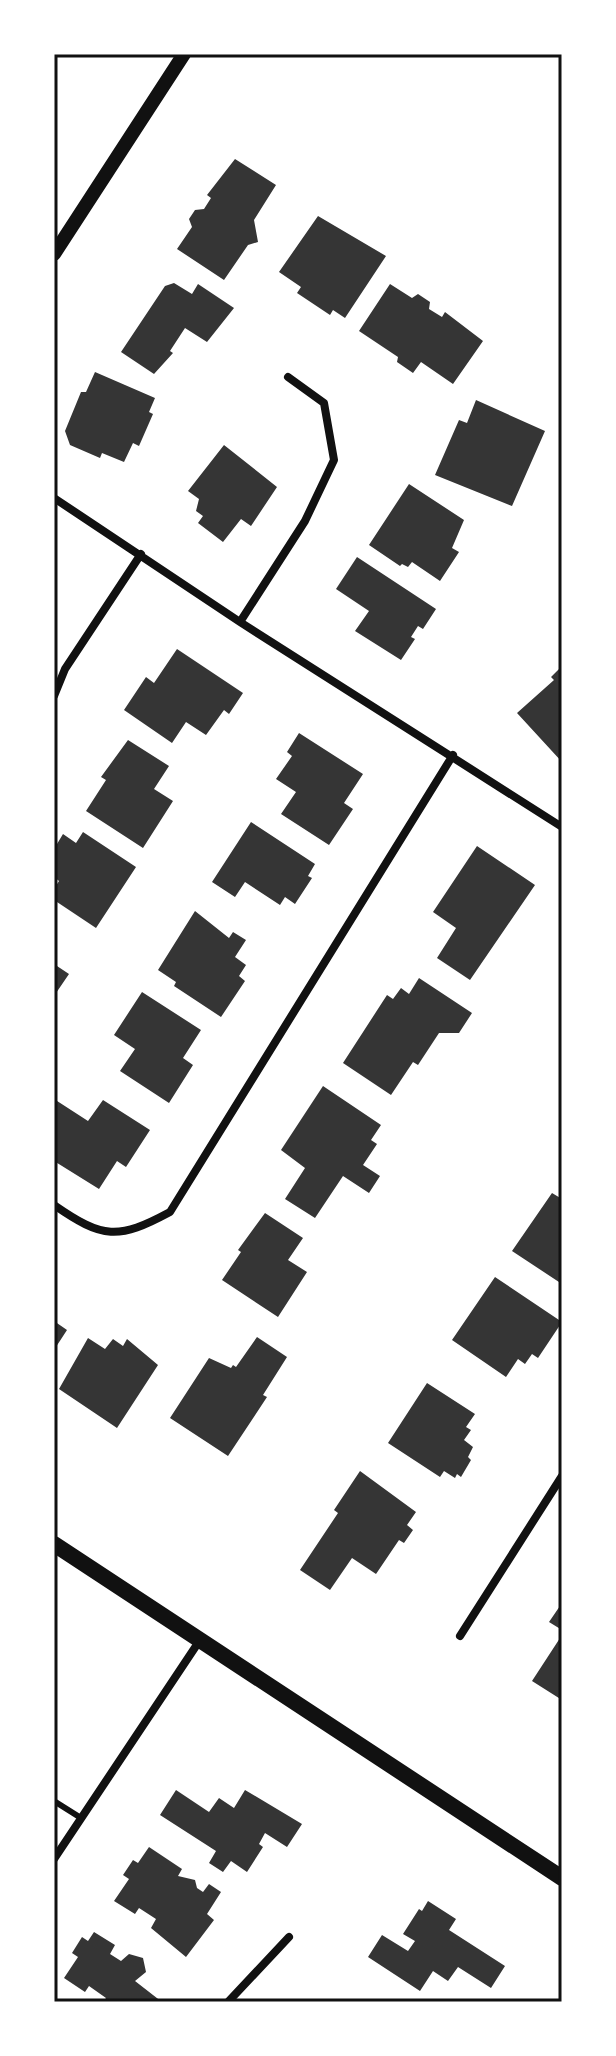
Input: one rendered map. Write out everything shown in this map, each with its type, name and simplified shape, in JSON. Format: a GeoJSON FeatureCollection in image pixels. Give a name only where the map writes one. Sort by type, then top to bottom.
{"type":"FeatureCollection","features":[{"type":"Feature","properties":{"kind":"main road"},"geometry":{"type":"LineString","coordinates":[[54,1544],[562,1878]]}},
{"type":"Feature","properties":{"kind":"street"},"geometry":{"type":"LineString","coordinates":[[54,254],[184,54]]}},
{"type":"Feature","properties":{"kind":"street"},"geometry":{"type":"LineString","coordinates":[[240,622],[305,521],[334,460],[324,403],[288,377]]}},
{"type":"Feature","properties":{"kind":"street"},"geometry":{"type":"LineString","coordinates":[[54,498],[240,622],[562,827]]}},
{"type":"Feature","properties":{"kind":"street"},"geometry":{"type":"LineString","coordinates":[[54,696],[65,669],[141,554]]}},
{"type":"Feature","properties":{"kind":"street"},"geometry":{"type":"LineString","coordinates":[[54,1205],[87,1228],[132,1232],[170,1212],[453,755]]}},
{"type":"Feature","properties":{"kind":"street"},"geometry":{"type":"LineString","coordinates":[[460,1636],[562,1476]]}},
{"type":"Feature","properties":{"kind":"street"},"geometry":{"type":"LineString","coordinates":[[54,1859],[200,1640]]}},
{"type":"Feature","properties":{"kind":"street"},"geometry":{"type":"LineString","coordinates":[[228,2002],[289,1937]]}},
{"type":"Feature","properties":{"kind":"lane"},"geometry":{"type":"LineString","coordinates":[[54,1801],[81,1818]]}},
{"type":"Feature","properties":{"kind":"building"},"geometry":{"type":"Polygon","coordinates":[[[235,159],[276,185],[254,220],[258,242],[248,245],[224,280],[177,249],[192,227],[189,219],[195,210],[204,209],[211,198],[207,195],[235,159]]]}},
{"type":"Feature","properties":{"kind":"building"},"geometry":{"type":"Polygon","coordinates":[[[318,216],[386,256],[345,318],[333,310],[330,315],[297,293],[301,287],[279,272],[318,216]]]}},
{"type":"Feature","properties":{"kind":"building"},"geometry":{"type":"Polygon","coordinates":[[[174,283],[192,294],[198,284],[234,308],[207,342],[185,328],[170,351],[173,353],[154,374],[121,352],[165,286],[174,283]]]}},
{"type":"Feature","properties":{"kind":"building"},"geometry":{"type":"Polygon","coordinates":[[[390,284],[412,298],[418,294],[430,302],[429,309],[442,317],[445,312],[483,341],[453,384],[421,362],[413,373],[397,362],[398,357],[359,331],[390,284]]]}},
{"type":"Feature","properties":{"kind":"building"},"geometry":{"type":"Polygon","coordinates":[[[95,372],[155,398],[149,412],[153,414],[139,446],[133,443],[124,462],[102,453],[100,458],[70,445],[65,431],[81,392],[86,392],[95,372]]]}},
{"type":"Feature","properties":{"kind":"building"},"geometry":{"type":"Polygon","coordinates":[[[476,400],[545,431],[512,506],[435,475],[459,420],[467,423],[476,400]]]}},
{"type":"Feature","properties":{"kind":"building"},"geometry":{"type":"Polygon","coordinates":[[[224,445],[277,487],[251,526],[241,519],[223,542],[198,523],[203,516],[196,511],[199,499],[188,491],[224,445]]]}},
{"type":"Feature","properties":{"kind":"building"},"geometry":{"type":"Polygon","coordinates":[[[409,484],[464,520],[452,548],[459,552],[440,581],[412,562],[408,567],[400,566],[369,545],[409,484]]]}},
{"type":"Feature","properties":{"kind":"building"},"geometry":{"type":"Polygon","coordinates":[[[357,557],[436,609],[423,629],[418,626],[411,637],[415,639],[401,660],[355,631],[369,611],[336,589],[357,557]]]}},
{"type":"Feature","properties":{"kind":"building"},"geometry":{"type":"Polygon","coordinates":[[[177,649],[243,693],[229,714],[224,710],[206,735],[186,722],[172,743],[124,710],[146,677],[154,683],[177,649]]]}},
{"type":"Feature","properties":{"kind":"building"},"geometry":{"type":"Polygon","coordinates":[[[562,666],[562,762],[517,713],[554,680],[551,677],[562,666]]]}},
{"type":"Feature","properties":{"kind":"building"},"geometry":{"type":"Polygon","coordinates":[[[299,733],[363,774],[344,803],[353,809],[329,845],[281,814],[296,792],[276,779],[292,756],[287,752],[299,733]]]}},
{"type":"Feature","properties":{"kind":"building"},"geometry":{"type":"Polygon","coordinates":[[[128,740],[169,766],[154,789],[173,801],[143,848],[86,811],[106,780],[101,777],[128,740]]]}},
{"type":"Feature","properties":{"kind":"building"},"geometry":{"type":"Polygon","coordinates":[[[251,822],[315,864],[308,876],[312,878],[295,904],[285,897],[280,905],[245,882],[235,897],[212,882],[251,822]]]}},
{"type":"Feature","properties":{"kind":"building"},"geometry":{"type":"Polygon","coordinates":[[[83,832],[136,867],[96,928],[54,900],[54,889],[59,881],[54,877],[54,849],[63,834],[76,843],[83,832]]]}},
{"type":"Feature","properties":{"kind":"building"},"geometry":{"type":"Polygon","coordinates":[[[477,846],[535,885],[470,980],[437,958],[456,928],[433,912],[477,846]]]}},
{"type":"Feature","properties":{"kind":"building"},"geometry":{"type":"Polygon","coordinates":[[[195,911],[229,938],[233,932],[246,940],[235,957],[246,965],[239,976],[245,981],[221,1017],[174,986],[176,982],[158,970],[195,911]]]}},
{"type":"Feature","properties":{"kind":"building"},"geometry":{"type":"Polygon","coordinates":[[[54,964],[69,974],[54,996],[54,964]]]}},
{"type":"Feature","properties":{"kind":"building"},"geometry":{"type":"Polygon","coordinates":[[[419,978],[472,1013],[459,1033],[439,1033],[418,1065],[413,1062],[391,1095],[343,1063],[387,995],[393,999],[401,988],[409,994],[419,978]]]}},
{"type":"Feature","properties":{"kind":"building"},"geometry":{"type":"Polygon","coordinates":[[[142,992],[201,1030],[183,1058],[193,1065],[169,1103],[120,1071],[135,1049],[114,1035],[142,992]]]}},
{"type":"Feature","properties":{"kind":"building"},"geometry":{"type":"Polygon","coordinates":[[[323,1086],[381,1125],[371,1140],[377,1144],[363,1165],[380,1176],[369,1193],[343,1176],[315,1218],[285,1199],[305,1168],[281,1150],[323,1086]]]}},
{"type":"Feature","properties":{"kind":"building"},"geometry":{"type":"Polygon","coordinates":[[[54,1099],[88,1121],[103,1100],[150,1130],[126,1167],[117,1161],[99,1189],[54,1161],[54,1099]]]}},
{"type":"Feature","properties":{"kind":"building"},"geometry":{"type":"Polygon","coordinates":[[[552,1193],[562,1199],[562,1284],[512,1251],[552,1193]]]}},
{"type":"Feature","properties":{"kind":"building"},"geometry":{"type":"Polygon","coordinates":[[[265,1213],[303,1238],[288,1260],[307,1272],[278,1317],[222,1280],[241,1252],[238,1250],[265,1213]]]}},
{"type":"Feature","properties":{"kind":"building"},"geometry":{"type":"Polygon","coordinates":[[[495,1277],[562,1322],[538,1358],[532,1354],[525,1364],[518,1359],[506,1377],[452,1340],[495,1277]]]}},
{"type":"Feature","properties":{"kind":"building"},"geometry":{"type":"Polygon","coordinates":[[[54,1321],[67,1330],[54,1350],[54,1321]]]}},
{"type":"Feature","properties":{"kind":"building"},"geometry":{"type":"Polygon","coordinates":[[[257,1337],[287,1357],[263,1395],[267,1397],[228,1456],[170,1418],[209,1358],[231,1368],[233,1365],[236,1367],[257,1337]]]}},
{"type":"Feature","properties":{"kind":"building"},"geometry":{"type":"Polygon","coordinates":[[[88,1338],[105,1349],[113,1339],[123,1346],[127,1339],[158,1365],[117,1428],[59,1389],[88,1338]]]}},
{"type":"Feature","properties":{"kind":"building"},"geometry":{"type":"Polygon","coordinates":[[[427,1383],[475,1414],[466,1427],[471,1430],[464,1440],[473,1447],[468,1457],[471,1460],[461,1477],[457,1474],[455,1478],[444,1471],[440,1477],[388,1443],[427,1383]]]}},
{"type":"Feature","properties":{"kind":"building"},"geometry":{"type":"Polygon","coordinates":[[[360,1471],[416,1512],[407,1525],[413,1530],[404,1543],[399,1540],[376,1574],[352,1558],[330,1590],[300,1570],[338,1513],[334,1510],[360,1471]]]}},
{"type":"Feature","properties":{"kind":"building"},"geometry":{"type":"Polygon","coordinates":[[[562,1603],[562,1630],[549,1622],[562,1603]]]}},
{"type":"Feature","properties":{"kind":"building"},"geometry":{"type":"Polygon","coordinates":[[[562,1635],[562,1700],[532,1681],[562,1635]]]}},
{"type":"Feature","properties":{"kind":"building"},"geometry":{"type":"Polygon","coordinates":[[[176,1790],[209,1812],[219,1798],[234,1808],[245,1790],[302,1824],[287,1847],[265,1833],[259,1844],[263,1847],[247,1872],[231,1861],[223,1872],[209,1863],[216,1851],[160,1815],[176,1790]]]}},
{"type":"Feature","properties":{"kind":"building"},"geometry":{"type":"Polygon","coordinates":[[[149,1847],[182,1869],[178,1876],[195,1880],[197,1888],[203,1892],[209,1884],[221,1892],[207,1914],[214,1920],[186,1957],[151,1928],[156,1919],[139,1908],[135,1914],[114,1901],[129,1879],[123,1875],[133,1860],[138,1863],[149,1847]]]}},
{"type":"Feature","properties":{"kind":"building"},"geometry":{"type":"Polygon","coordinates":[[[428,1901],[456,1919],[449,1930],[505,1966],[491,1988],[458,1967],[448,1981],[433,1971],[420,1991],[368,1957],[382,1935],[408,1951],[415,1941],[403,1934],[428,1901]]]}},
{"type":"Feature","properties":{"kind":"building"},"geometry":{"type":"Polygon","coordinates":[[[94,1932],[115,1945],[110,1954],[121,1961],[129,1954],[143,1958],[146,1972],[135,1981],[162,2002],[103,2002],[106,1998],[89,1986],[85,1992],[64,1978],[78,1957],[72,1953],[82,1937],[88,1941],[94,1932]]]}}]}
